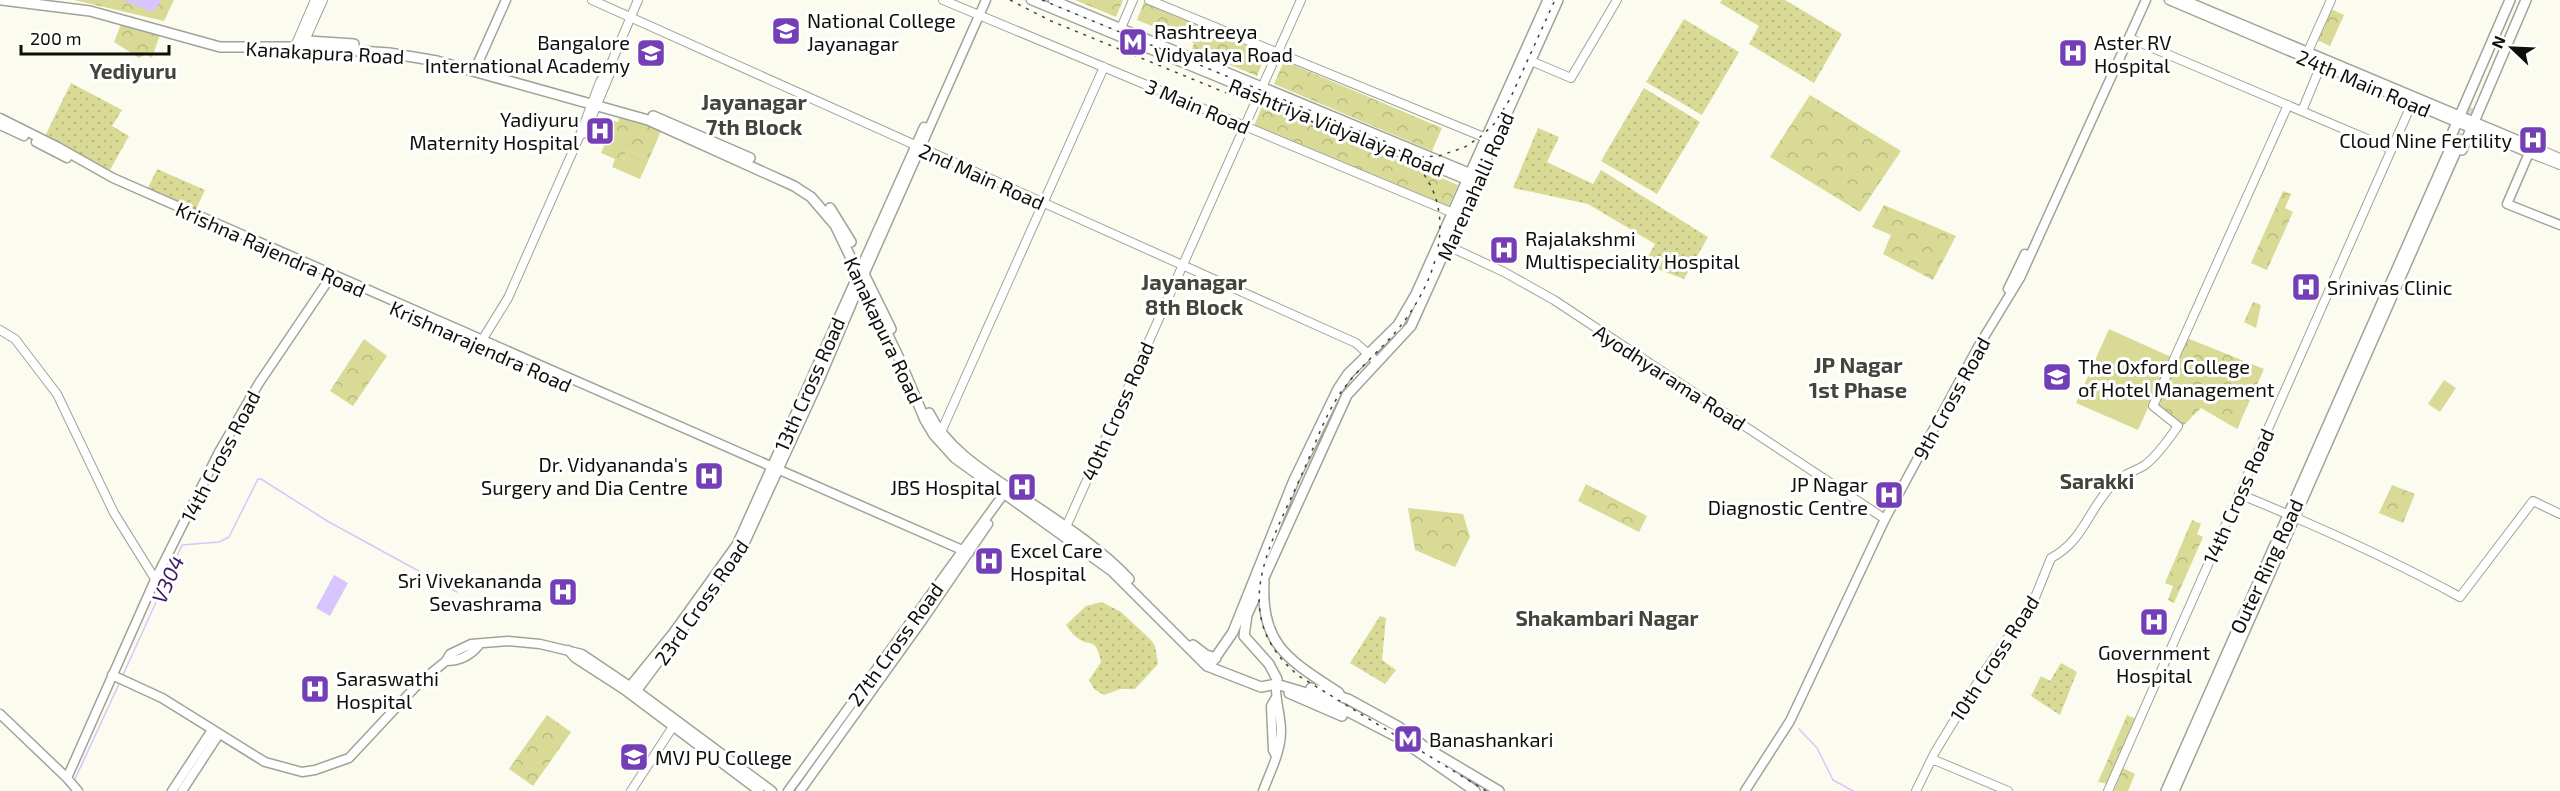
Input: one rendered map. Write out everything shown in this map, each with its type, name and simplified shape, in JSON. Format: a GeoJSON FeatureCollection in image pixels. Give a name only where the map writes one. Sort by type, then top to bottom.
{"type":"FeatureCollection","features":[{"type":"Feature","properties":{"kind":"main road","name":"Kanakapura Road"},"geometry":{"type":"LineString","coordinates":[[3,0],[90,11],[220,47],[300,44],[390,47],[440,55],[670,122],[806,186],[824,201],[840,221],[920,411],[934,435],[960,462],[1112,570],[1207,666],[1262,687],[1278,683],[1348,699],[1399,726],[1425,747],[1499,791]]}},
{"type":"Feature","properties":{"kind":"main road"},"geometry":{"type":"LineString","coordinates":[[477,65],[506,0]]}},
{"type":"Feature","properties":{"kind":"main road"},"geometry":{"type":"LineString","coordinates":[[978,14],[981,0]]}},
{"type":"Feature","properties":{"kind":"main road"},"geometry":{"type":"LineString","coordinates":[[978,14],[986,0]]}},
{"type":"Feature","properties":{"kind":"main road","name":"Rashtriya Vidyalaya Road"},"geometry":{"type":"LineString","coordinates":[[1031,0],[1195,70],[1260,90]]}},
{"type":"Feature","properties":{"kind":"main road","name":"Rashtriya Vidyalaya Road"},"geometry":{"type":"LineString","coordinates":[[1053,0],[1260,90],[1474,179]]}},
{"type":"Feature","properties":{"kind":"main road","name":"Marenahalli Road"},"geometry":{"type":"LineString","coordinates":[[1207,666],[1216,658],[1239,627],[1347,394],[1398,325],[1416,294],[1453,213],[1474,179],[1486,138],[1548,0]]}},
{"type":"Feature","properties":{"kind":"main road","name":"Marenahalli Road"},"geometry":{"type":"LineString","coordinates":[[1239,627],[1294,480],[1338,389],[1348,374],[1401,340],[1412,326],[1448,246],[1474,179],[1558,0]]}},
{"type":"Feature","properties":{"kind":"main road","name":"9th Cross Road"},"geometry":{"type":"LineString","coordinates":[[1740,791],[1786,722],[1883,518],[2015,276],[2141,0]]}},
{"type":"Feature","properties":{"kind":"main road","name":"9th Cross Road"},"geometry":{"type":"LineString","coordinates":[[1745,791],[1793,716],[1883,518],[1978,347],[2020,278],[2146,0]]}},
{"type":"Feature","properties":{"kind":"main road","name":"24th Main Road"},"geometry":{"type":"LineString","coordinates":[[2169,0],[2322,61],[2531,149]]}},
{"type":"Feature","properties":{"kind":"main road","name":"24th Main Road"},"geometry":{"type":"LineString","coordinates":[[2184,0],[2306,55]]}},
{"type":"Feature","properties":{"kind":"main road"},"geometry":{"type":"LineString","coordinates":[[2366,342],[2371,318],[2510,0]]}},
{"type":"Feature","properties":{"kind":"main road"},"geometry":{"type":"LineString","coordinates":[[2515,0],[2472,106],[2524,0]]}},
{"type":"Feature","properties":{"kind":"main road"},"geometry":{"type":"LineString","coordinates":[[2367,356],[2385,326],[2473,125],[2524,0]]}},
{"type":"Feature","properties":{"kind":"main road","name":"13th Cross Road"},"geometry":{"type":"LineString","coordinates":[[774,471],[819,381],[861,275],[978,14]]}},
{"type":"Feature","properties":{"kind":"main road","name":"Kanakapura Road"},"geometry":{"type":"LineString","coordinates":[[300,44],[389,53],[437,61],[595,101]]}},
{"type":"Feature","properties":{"kind":"main road","name":"24th Main Road"},"geometry":{"type":"LineString","coordinates":[[2322,61],[2412,103],[2458,118]]}},
{"type":"Feature","properties":{"kind":"main road","name":"Krishna Rajendra Road"},"geometry":{"type":"LineString","coordinates":[[0,118],[113,178],[331,277]]}},
{"type":"Feature","properties":{"kind":"main road","name":"Krishnarajendra Road"},"geometry":{"type":"LineString","coordinates":[[0,125],[111,183],[480,343]]}},
{"type":"Feature","properties":{"kind":"main road"},"geometry":{"type":"LineString","coordinates":[[2366,342],[2457,141],[2367,356]]}},
{"type":"Feature","properties":{"kind":"main road"},"geometry":{"type":"LineString","coordinates":[[2531,149],[2507,204],[2560,225]]}},
{"type":"Feature","properties":{"kind":"main road","name":"Kanakapura Road"},"geometry":{"type":"LineString","coordinates":[[861,275],[885,316],[926,408],[940,432],[1005,493],[1065,527],[1117,566],[1196,647],[1206,655],[1216,658]]}},
{"type":"Feature","properties":{"kind":"main road","name":"14th Cross Road"},"geometry":{"type":"LineString","coordinates":[[72,784],[119,677],[155,579],[243,410],[331,277]]}},
{"type":"Feature","properties":{"kind":"main road","name":"Outer Ring Road"},"geometry":{"type":"LineString","coordinates":[[2174,791],[2366,342]]}},
{"type":"Feature","properties":{"kind":"main road"},"geometry":{"type":"LineString","coordinates":[[480,343],[965,554]]}},
{"type":"Feature","properties":{"kind":"main road","name":"Outer Ring Road"},"geometry":{"type":"LineString","coordinates":[[2166,791],[2221,665],[2367,356]]}},
{"type":"Feature","properties":{"kind":"main road"},"geometry":{"type":"LineString","coordinates":[[774,471],[811,484],[965,554]]}},
{"type":"Feature","properties":{"kind":"main road","name":"23rd Cross Road"},"geometry":{"type":"LineString","coordinates":[[632,691],[742,549],[774,471]]}},
{"type":"Feature","properties":{"kind":"main road","name":"27th Cross Road"},"geometry":{"type":"LineString","coordinates":[[800,791],[1005,493]]}},
{"type":"Feature","properties":{"kind":"main road","name":"27th Cross Road"},"geometry":{"type":"LineString","coordinates":[[788,791],[965,554]]}},
{"type":"Feature","properties":{"kind":"main road"},"geometry":{"type":"LineString","coordinates":[[1264,576],[1265,619],[1279,649],[1306,671],[1348,699]]}},
{"type":"Feature","properties":{"kind":"main road"},"geometry":{"type":"LineString","coordinates":[[1239,627],[1269,664],[1278,683],[1271,706],[1273,750],[1276,756],[1263,791]]}},
{"type":"Feature","properties":{"kind":"main road"},"geometry":{"type":"LineString","coordinates":[[119,677],[162,699],[265,762],[302,772],[349,758],[420,682],[446,661],[450,654],[471,644],[508,641],[540,644],[568,650],[575,658],[632,691],[759,791]]}},
{"type":"Feature","properties":{"kind":"main road","name":"Kanakapura Road"},"geometry":{"type":"LineString","coordinates":[[1278,683],[1397,737],[1475,791]]}},
{"type":"Feature","properties":{"kind":"main road"},"geometry":{"type":"LineString","coordinates":[[0,714],[72,784]]}},
{"type":"Feature","properties":{"kind":"main road"},"geometry":{"type":"LineString","coordinates":[[675,724],[772,791]]}},
{"type":"Feature","properties":{"kind":"main road"},"geometry":{"type":"LineString","coordinates":[[172,791],[212,729]]}},
{"type":"Feature","properties":{"kind":"main road"},"geometry":{"type":"LineString","coordinates":[[182,791],[212,729]]}},
{"type":"Feature","properties":{"kind":"street"},"geometry":{"type":"LineString","coordinates":[[0,5],[3,0]]}},
{"type":"Feature","properties":{"kind":"street"},"geometry":{"type":"LineString","coordinates":[[300,44],[315,0]]}},
{"type":"Feature","properties":{"kind":"street"},"geometry":{"type":"LineString","coordinates":[[300,44],[323,0]]}},
{"type":"Feature","properties":{"kind":"street","name":"2nd Main Road"},"geometry":{"type":"LineString","coordinates":[[592,0],[1356,343],[1372,358]]}},
{"type":"Feature","properties":{"kind":"street"},"geometry":{"type":"LineString","coordinates":[[480,343],[508,298],[580,135],[585,133],[606,70],[610,66],[638,0]]}},
{"type":"Feature","properties":{"kind":"street","name":"3 Main Road"},"geometry":{"type":"LineString","coordinates":[[943,0],[1453,213]]}},
{"type":"Feature","properties":{"kind":"street"},"geometry":{"type":"LineString","coordinates":[[1121,28],[1133,0]]}},
{"type":"Feature","properties":{"kind":"street"},"geometry":{"type":"LineString","coordinates":[[1149,0],[1486,138]]}},
{"type":"Feature","properties":{"kind":"street","name":"40th Cross Road"},"geometry":{"type":"LineString","coordinates":[[1065,527],[1301,0]]}},
{"type":"Feature","properties":{"kind":"street"},"geometry":{"type":"LineString","coordinates":[[1531,61],[1569,78],[1598,35],[1617,0]]}},
{"type":"Feature","properties":{"kind":"street"},"geometry":{"type":"LineString","coordinates":[[2306,55],[2331,0]]}},
{"type":"Feature","properties":{"kind":"street"},"geometry":{"type":"LineString","coordinates":[[2129,38],[2391,149]]}},
{"type":"Feature","properties":{"kind":"street"},"geometry":{"type":"LineString","coordinates":[[2302,111],[2322,61]]}},
{"type":"Feature","properties":{"kind":"street"},"geometry":{"type":"LineString","coordinates":[[940,432],[1104,66]]}},
{"type":"Feature","properties":{"kind":"street","name":"14th Cross Road"},"geometry":{"type":"LineString","coordinates":[[2108,791],[2412,103]]}},
{"type":"Feature","properties":{"kind":"street","name":"10th Cross Road"},"geometry":{"type":"LineString","coordinates":[[1916,791],[1932,759],[1982,675],[2034,600],[2051,558],[2063,552],[2075,541],[2112,485],[2127,473],[2145,465],[2178,426],[2153,406],[2288,105]]}},
{"type":"Feature","properties":{"kind":"street","name":"24th Main Road"},"geometry":{"type":"LineString","coordinates":[[2531,149],[2560,158]]}},
{"type":"Feature","properties":{"kind":"street","name":"24th Main Road"},"geometry":{"type":"LineString","coordinates":[[2531,149],[2560,165]]}},
{"type":"Feature","properties":{"kind":"street","name":"Ayodhyarama Road"},"geometry":{"type":"LineString","coordinates":[[1448,246],[1504,272],[1554,300],[1883,518]]}},
{"type":"Feature","properties":{"kind":"street"},"geometry":{"type":"LineString","coordinates":[[0,330],[15,339],[57,394],[114,513],[155,579]]}},
{"type":"Feature","properties":{"kind":"street"},"geometry":{"type":"LineString","coordinates":[[2239,494],[2417,573],[2460,597],[2533,501],[2560,514]]}},
{"type":"Feature","properties":{"kind":"street"},"geometry":{"type":"LineString","coordinates":[[631,791],[675,724]]}},
{"type":"Feature","properties":{"kind":"street"},"geometry":{"type":"LineString","coordinates":[[1932,759],[2008,791]]}},
{"type":"Feature","properties":{"kind":"green space"},"geometry":{"type":"Polygon","coordinates":[[[74,0],[123,0],[158,5],[160,0],[174,0],[164,21],[74,0]]]}},
{"type":"Feature","properties":{"kind":"green space"},"geometry":{"type":"Polygon","coordinates":[[[1075,0],[1123,0],[1116,17],[1075,0]]]}},
{"type":"Feature","properties":{"kind":"green space"},"geometry":{"type":"Polygon","coordinates":[[[1722,0],[1785,0],[1842,34],[1814,83],[1749,44],[1759,26],[1720,3],[1722,0]]]}},
{"type":"Feature","properties":{"kind":"green space"},"geometry":{"type":"Polygon","coordinates":[[[1144,2],[1266,54],[1257,76],[1192,49],[1194,43],[1137,20],[1144,2]]]}},
{"type":"Feature","properties":{"kind":"green space"},"geometry":{"type":"Polygon","coordinates":[[[2331,9],[2344,15],[2330,46],[2317,40],[2331,9]]]}},
{"type":"Feature","properties":{"kind":"green space"},"geometry":{"type":"Polygon","coordinates":[[[1684,19],[1739,52],[1702,115],[1646,82],[1684,19]]]}},
{"type":"Feature","properties":{"kind":"green space"},"geometry":{"type":"Polygon","coordinates":[[[121,24],[160,34],[152,58],[146,54],[139,58],[114,42],[121,24]]]}},
{"type":"Feature","properties":{"kind":"green space"},"geometry":{"type":"Polygon","coordinates":[[[1284,61],[1442,128],[1432,151],[1274,84],[1284,61]]]}},
{"type":"Feature","properties":{"kind":"green space"},"geometry":{"type":"Polygon","coordinates":[[[71,83],[122,110],[112,126],[129,136],[110,170],[45,136],[71,83]]]}},
{"type":"Feature","properties":{"kind":"green space"},"geometry":{"type":"Polygon","coordinates":[[[1644,88],[1700,122],[1657,194],[1601,161],[1644,88]]]}},
{"type":"Feature","properties":{"kind":"green space"},"geometry":{"type":"Polygon","coordinates":[[[1810,95],[1901,151],[1860,212],[1770,157],[1810,95]]]}},
{"type":"Feature","properties":{"kind":"green space"},"geometry":{"type":"Polygon","coordinates":[[[1263,104],[1458,185],[1448,207],[1254,126],[1263,104]]]}},
{"type":"Feature","properties":{"kind":"green space"},"geometry":{"type":"Polygon","coordinates":[[[621,115],[661,131],[649,159],[627,150],[619,170],[612,167],[615,159],[601,153],[614,121],[618,122],[621,115]]]}},
{"type":"Feature","properties":{"kind":"green space"},"geometry":{"type":"Polygon","coordinates":[[[1538,128],[1559,137],[1547,162],[1593,184],[1601,170],[1708,237],[1684,279],[1644,264],[1655,244],[1588,204],[1513,188],[1538,128]]]}},
{"type":"Feature","properties":{"kind":"green space"},"geometry":{"type":"Polygon","coordinates":[[[627,150],[649,159],[640,179],[619,170],[627,150]]]}},
{"type":"Feature","properties":{"kind":"green space"},"geometry":{"type":"Polygon","coordinates":[[[157,169],[205,190],[195,211],[147,190],[157,169]]]}},
{"type":"Feature","properties":{"kind":"green space"},"geometry":{"type":"Polygon","coordinates":[[[2283,191],[2291,194],[2285,208],[2293,212],[2267,270],[2251,263],[2283,191]]]}},
{"type":"Feature","properties":{"kind":"green space"},"geometry":{"type":"Polygon","coordinates":[[[1884,205],[1956,236],[1933,280],[1883,254],[1891,235],[1872,227],[1884,205]]]}},
{"type":"Feature","properties":{"kind":"green space"},"geometry":{"type":"Polygon","coordinates":[[[2253,302],[2261,305],[2256,328],[2244,322],[2253,302]]]}},
{"type":"Feature","properties":{"kind":"green space"},"geometry":{"type":"Polygon","coordinates":[[[2109,329],[2171,357],[2138,430],[2076,403],[2109,329]]]}},
{"type":"Feature","properties":{"kind":"green space"},"geometry":{"type":"Polygon","coordinates":[[[2187,338],[2264,369],[2237,429],[2201,408],[2183,426],[2155,406],[2187,338]]]}},
{"type":"Feature","properties":{"kind":"green space"},"geometry":{"type":"Polygon","coordinates":[[[364,339],[387,356],[353,406],[330,391],[364,339]]]}},
{"type":"Feature","properties":{"kind":"green space"},"geometry":{"type":"Polygon","coordinates":[[[2444,380],[2456,388],[2440,412],[2428,404],[2444,380]]]}},
{"type":"Feature","properties":{"kind":"green space"},"geometry":{"type":"Polygon","coordinates":[[[1586,484],[1647,516],[1639,532],[1578,501],[1586,484]]]}},
{"type":"Feature","properties":{"kind":"green space"},"geometry":{"type":"Polygon","coordinates":[[[2392,485],[2415,494],[2403,523],[2379,513],[2392,485]]]}},
{"type":"Feature","properties":{"kind":"green space"},"geometry":{"type":"Polygon","coordinates":[[[1408,508],[1463,514],[1470,537],[1455,567],[1415,550],[1408,508]]]}},
{"type":"Feature","properties":{"kind":"green space"},"geometry":{"type":"Polygon","coordinates":[[[2192,520],[2201,524],[2197,534],[2203,537],[2174,603],[2168,600],[2173,586],[2165,583],[2192,520]]]}},
{"type":"Feature","properties":{"kind":"green space"},"geometry":{"type":"Polygon","coordinates":[[[1102,602],[1121,612],[1155,646],[1158,664],[1135,689],[1120,689],[1104,695],[1094,689],[1089,680],[1101,662],[1097,648],[1076,637],[1066,625],[1086,606],[1102,602]]]}},
{"type":"Feature","properties":{"kind":"green space"},"geometry":{"type":"Polygon","coordinates":[[[1380,616],[1386,618],[1382,660],[1396,670],[1385,684],[1350,663],[1380,616]]]}},
{"type":"Feature","properties":{"kind":"green space"},"geometry":{"type":"Polygon","coordinates":[[[2061,663],[2077,672],[2060,715],[2031,696],[2041,676],[2050,681],[2061,663]]]}},
{"type":"Feature","properties":{"kind":"green space"},"geometry":{"type":"Polygon","coordinates":[[[547,715],[571,732],[533,786],[509,769],[547,715]]]}},
{"type":"Feature","properties":{"kind":"green space"},"geometry":{"type":"Polygon","coordinates":[[[2127,715],[2136,719],[2108,784],[2098,782],[2127,715]]]}},
{"type":"Feature","properties":{"kind":"green space"},"geometry":{"type":"Polygon","coordinates":[[[2123,768],[2135,774],[2128,791],[2114,791],[2123,768]]]}},
{"type":"Feature","properties":{"kind":"shaded area"},"geometry":{"type":"Polygon","coordinates":[[[123,0],[160,0],[159,5],[152,12],[123,0]]]}},
{"type":"Feature","properties":{"kind":"shaded area"},"geometry":{"type":"Polygon","coordinates":[[[334,575],[348,583],[330,616],[316,608],[334,575]]]}},
{"type":"Feature","properties":{"kind":"waterway","name":"V304"},"geometry":{"type":"LineString","coordinates":[[123,675],[182,545],[219,542],[229,537],[258,479],[329,522],[457,592]]}},
{"type":"Feature","properties":{"kind":"waterway","name":"V304"},"geometry":{"type":"LineString","coordinates":[[74,781],[120,682]]}},
{"type":"Feature","properties":{"kind":"waterway"},"geometry":{"type":"LineString","coordinates":[[1799,729],[1817,748],[1833,780],[1853,791]]}},
{"type":"Feature","properties":{"kind":"tunnel"},"geometry":{"type":"LineString","coordinates":[[2460,142],[2475,107]]}},
{"type":"Feature","properties":{"kind":"railway"},"geometry":{"type":"LineString","coordinates":[[1010,0],[1051,21],[1224,92],[1305,119],[1384,151],[1422,157],[1439,156],[1465,147],[1494,124],[1510,99],[1555,0]]}},
{"type":"Feature","properties":{"kind":"railway"},"geometry":{"type":"LineString","coordinates":[[1042,0],[1384,141],[1409,158],[1426,177],[1436,199],[1440,223],[1438,248],[1431,272],[1420,297],[1405,320],[1351,379],[1331,408],[1268,553],[1261,578],[1259,604],[1264,629],[1277,653],[1299,676],[1486,791]]}},
{"type":"Feature","properties":{"kind":"place","name":"National College Jayanagar"},"geometry":{"type":"Point","coordinates":[786,31]}},
{"type":"Feature","properties":{"kind":"place","name":"Rashtreeya Vidyalaya Road"},"geometry":{"type":"Point","coordinates":[1133,42]}},
{"type":"Feature","properties":{"kind":"place","name":"Bangalore International Academy"},"geometry":{"type":"Point","coordinates":[651,53]}},
{"type":"Feature","properties":{"kind":"place","name":"Aster RV Hospital"},"geometry":{"type":"Point","coordinates":[2073,53]}},
{"type":"Feature","properties":{"kind":"place","name":"Yadiyuru Maternity Hospital"},"geometry":{"type":"Point","coordinates":[600,131]}},
{"type":"Feature","properties":{"kind":"place","name":"Cloud Nine Fertility"},"geometry":{"type":"Point","coordinates":[2533,140]}},
{"type":"Feature","properties":{"kind":"place","name":"Rajalakshmi Multispeciality Hospital"},"geometry":{"type":"Point","coordinates":[1504,250]}},
{"type":"Feature","properties":{"kind":"place","name":"Srinivas Clinic"},"geometry":{"type":"Point","coordinates":[2306,287]}},
{"type":"Feature","properties":{"kind":"place","name":"The Oxford College of Hotel Management"},"geometry":{"type":"Point","coordinates":[2057,377]}},
{"type":"Feature","properties":{"kind":"place","name":"Dr. Vidyananda's Surgery and Dia Centre"},"geometry":{"type":"Point","coordinates":[709,476]}},
{"type":"Feature","properties":{"kind":"place","name":"JBS Hospital"},"geometry":{"type":"Point","coordinates":[1022,487]}},
{"type":"Feature","properties":{"kind":"place","name":"JP Nagar Diagnostic Centre"},"geometry":{"type":"Point","coordinates":[1889,495]}},
{"type":"Feature","properties":{"kind":"place","name":"Excel Care Hospital"},"geometry":{"type":"Point","coordinates":[989,561]}},
{"type":"Feature","properties":{"kind":"place","name":"Sri Vivekananda Sevashrama"},"geometry":{"type":"Point","coordinates":[563,592]}},
{"type":"Feature","properties":{"kind":"place","name":"Government Hospital"},"geometry":{"type":"Point","coordinates":[2154,622]}},
{"type":"Feature","properties":{"kind":"place","name":"Saraswathi Hospital"},"geometry":{"type":"Point","coordinates":[315,689]}},
{"type":"Feature","properties":{"kind":"place","name":"Banashankari"},"geometry":{"type":"Point","coordinates":[1408,739]}},
{"type":"Feature","properties":{"kind":"place","name":"MVJ PU College"},"geometry":{"type":"Point","coordinates":[634,757]}},
{"type":"Feature","properties":{"kind":"district","name":"Yediyuru"},"geometry":{"type":"Point","coordinates":[133,70]}},
{"type":"Feature","properties":{"kind":"district","name":"Jayanagar 7th Block"},"geometry":{"type":"Point","coordinates":[754,114]}},
{"type":"Feature","properties":{"kind":"district","name":"Jayanagar 8th Block"},"geometry":{"type":"Point","coordinates":[1194,294]}},
{"type":"Feature","properties":{"kind":"district","name":"JP Nagar 1st Phase"},"geometry":{"type":"Point","coordinates":[1858,376]}},
{"type":"Feature","properties":{"kind":"district","name":"Sarakki"},"geometry":{"type":"Point","coordinates":[2097,480]}},
{"type":"Feature","properties":{"kind":"district","name":"Shakambari Nagar"},"geometry":{"type":"Point","coordinates":[1607,617]}}]}
